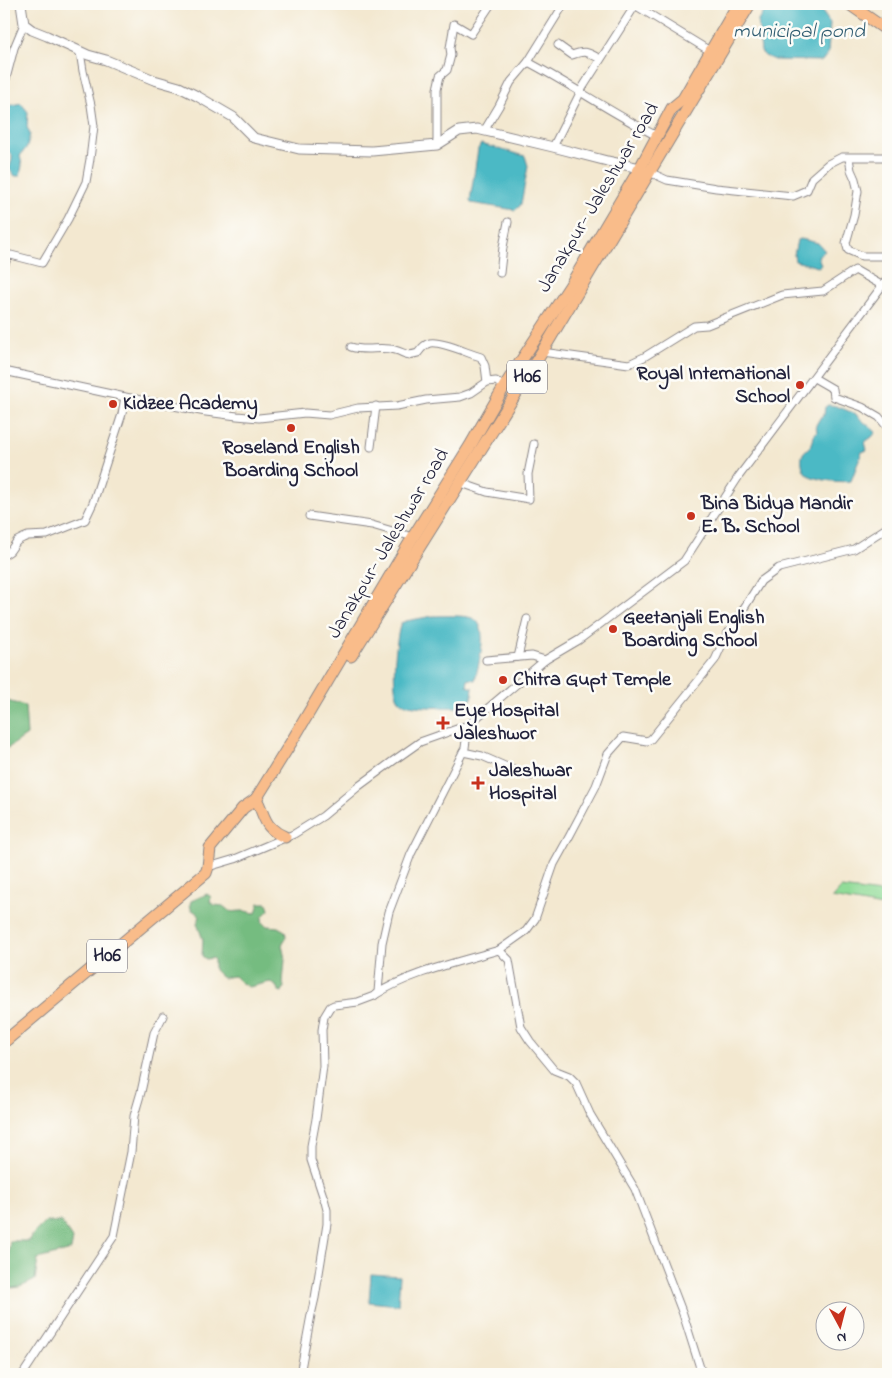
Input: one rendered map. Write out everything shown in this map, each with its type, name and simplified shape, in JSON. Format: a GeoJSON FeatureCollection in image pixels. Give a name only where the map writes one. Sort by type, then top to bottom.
{"type":"FeatureCollection","features":[{"type":"Feature","properties":{"kind":"main road","name":"Janakpur- Jaleshwar road"},"geometry":{"type":"LineString","coordinates":[[7,1039],[206,873],[210,848],[243,808],[256,799],[504,387],[645,170],[657,136],[672,108],[683,99],[738,4]]}},
{"type":"Feature","properties":{"kind":"main road","name":"H06"},"geometry":{"type":"LineString","coordinates":[[292,741],[305,732],[461,483],[542,352],[645,170],[750,4]]}},
{"type":"Feature","properties":{"kind":"main road"},"geometry":{"type":"LineString","coordinates":[[849,4],[888,31]]}},
{"type":"Feature","properties":{"kind":"main road"},"geometry":{"type":"LineString","coordinates":[[256,799],[269,827],[285,838]]}},
{"type":"Feature","properties":{"kind":"main road","name":"Janakpur- Jaleshwar road"},"geometry":{"type":"LineString","coordinates":[[7,1039],[112,952]]}},
{"type":"Feature","properties":{"kind":"street"},"geometry":{"type":"LineString","coordinates":[[4,86],[14,48],[24,24],[21,4]]}},
{"type":"Feature","properties":{"kind":"street"},"geometry":{"type":"LineString","coordinates":[[437,145],[436,89],[440,76],[447,70],[451,55],[450,48],[454,24],[472,34],[491,4]]}},
{"type":"Feature","properties":{"kind":"street"},"geometry":{"type":"LineString","coordinates":[[484,131],[500,106],[511,82],[528,62],[564,4]]}},
{"type":"Feature","properties":{"kind":"street"},"geometry":{"type":"LineString","coordinates":[[553,147],[580,92],[635,4],[710,50]]}},
{"type":"Feature","properties":{"kind":"street"},"geometry":{"type":"LineString","coordinates":[[24,24],[32,30],[80,52],[106,60],[154,80],[179,87],[234,117],[254,138],[299,149],[372,151],[437,145],[459,131],[477,129],[645,170],[668,180],[716,188],[793,196],[807,190],[812,178],[828,164],[842,157],[888,157]]}},
{"type":"Feature","properties":{"kind":"street"},"geometry":{"type":"LineString","coordinates":[[558,45],[572,55],[580,52],[589,52],[600,59]]}},
{"type":"Feature","properties":{"kind":"street"},"geometry":{"type":"LineString","coordinates":[[4,266],[6,254],[42,263],[68,219],[86,182],[94,126],[80,52]]}},
{"type":"Feature","properties":{"kind":"street"},"geometry":{"type":"LineString","coordinates":[[528,62],[556,76],[640,128],[657,136]]}},
{"type":"Feature","properties":{"kind":"street"},"geometry":{"type":"LineString","coordinates":[[848,158],[858,191],[846,243],[848,250],[862,256],[888,256]]}},
{"type":"Feature","properties":{"kind":"street"},"geometry":{"type":"LineString","coordinates":[[500,273],[508,222]]}},
{"type":"Feature","properties":{"kind":"street"},"geometry":{"type":"LineString","coordinates":[[542,352],[628,364],[644,357],[694,326],[707,325],[782,295],[823,291],[855,270],[883,286]]}},
{"type":"Feature","properties":{"kind":"street"},"geometry":{"type":"LineString","coordinates":[[208,867],[235,859],[285,838],[311,824],[420,742],[468,725],[545,660],[579,640],[684,561],[739,476],[888,278]]}},
{"type":"Feature","properties":{"kind":"street"},"geometry":{"type":"LineString","coordinates":[[351,347],[357,349],[394,349],[409,356],[418,353],[422,347],[430,343],[438,344],[481,357],[485,366],[487,382]]}},
{"type":"Feature","properties":{"kind":"street"},"geometry":{"type":"LineString","coordinates":[[4,371],[206,412],[258,418],[306,413],[329,415],[358,408],[397,406],[426,400],[460,397],[471,393],[487,382],[496,381],[504,387]]}},
{"type":"Feature","properties":{"kind":"street"},"geometry":{"type":"LineString","coordinates":[[814,378],[833,389],[834,397],[862,407],[879,417],[888,428]]}},
{"type":"Feature","properties":{"kind":"street"},"geometry":{"type":"LineString","coordinates":[[4,556],[22,538],[47,535],[85,520],[93,503],[122,414],[125,397]]}},
{"type":"Feature","properties":{"kind":"street"},"geometry":{"type":"LineString","coordinates":[[371,448],[376,406]]}},
{"type":"Feature","properties":{"kind":"street"},"geometry":{"type":"LineString","coordinates":[[461,483],[487,492],[529,499],[528,474],[534,444]]}},
{"type":"Feature","properties":{"kind":"street"},"geometry":{"type":"LineString","coordinates":[[309,516],[372,525],[413,537]]}},
{"type":"Feature","properties":{"kind":"street"},"geometry":{"type":"LineString","coordinates":[[300,1374],[316,1298],[327,1224],[325,1202],[311,1160],[311,1146],[323,1066],[322,1030],[324,1017],[330,1008],[334,1005],[358,1002],[434,969],[499,950],[526,931],[535,919],[554,864],[596,786],[608,754],[623,737],[647,741],[651,739],[715,660],[761,580],[778,568],[854,549],[888,527]]}},
{"type":"Feature","properties":{"kind":"street"},"geometry":{"type":"LineString","coordinates":[[518,657],[527,619]]}},
{"type":"Feature","properties":{"kind":"street"},"geometry":{"type":"LineString","coordinates":[[486,660],[532,656],[545,660]]}},
{"type":"Feature","properties":{"kind":"street"},"geometry":{"type":"LineString","coordinates":[[374,996],[378,992],[382,943],[389,912],[411,854],[465,748],[468,725]]}},
{"type":"Feature","properties":{"kind":"street"},"geometry":{"type":"LineString","coordinates":[[463,752],[482,756],[531,776]]}},
{"type":"Feature","properties":{"kind":"street"},"geometry":{"type":"LineString","coordinates":[[499,950],[508,960],[521,1026],[530,1041],[554,1070],[569,1076],[576,1082],[590,1114],[635,1189],[683,1314],[702,1374]]}},
{"type":"Feature","properties":{"kind":"street"},"geometry":{"type":"LineString","coordinates":[[23,1374],[114,1236],[131,1152],[134,1116],[154,1033],[163,1016]]}},
{"type":"Feature","properties":{"kind":"green space"},"geometry":{"type":"Polygon","coordinates":[[[4,700],[25,706],[27,735],[8,748],[4,746],[4,700]]]}},
{"type":"Feature","properties":{"kind":"green space"},"geometry":{"type":"Polygon","coordinates":[[[841,888],[888,894],[888,908],[832,898],[841,888]]]}},
{"type":"Feature","properties":{"kind":"green space"},"geometry":{"type":"Polygon","coordinates":[[[207,894],[211,897],[210,902],[214,905],[223,906],[233,912],[245,911],[256,913],[259,903],[267,903],[269,910],[263,916],[262,921],[267,926],[278,927],[285,931],[286,936],[282,945],[285,959],[284,987],[282,992],[270,982],[249,987],[234,976],[222,977],[214,970],[214,960],[212,958],[206,959],[202,956],[203,940],[197,923],[200,917],[191,909],[190,904],[191,901],[207,894]]]}},
{"type":"Feature","properties":{"kind":"green space"},"geometry":{"type":"Polygon","coordinates":[[[45,1222],[61,1222],[73,1239],[71,1250],[38,1259],[35,1280],[16,1288],[4,1286],[4,1261],[8,1257],[10,1241],[29,1241],[45,1222]]]}},
{"type":"Feature","properties":{"kind":"water","name":"municipal pond"},"geometry":{"type":"Polygon","coordinates":[[[768,4],[824,4],[822,7],[823,13],[830,23],[828,54],[822,61],[774,60],[761,52],[758,21],[768,4]]]}},
{"type":"Feature","properties":{"kind":"water"},"geometry":{"type":"Polygon","coordinates":[[[21,103],[28,112],[27,127],[30,134],[27,147],[20,156],[22,165],[20,176],[15,176],[9,169],[12,155],[4,148],[4,115],[8,106],[21,103]]]}},
{"type":"Feature","properties":{"kind":"water"},"geometry":{"type":"Polygon","coordinates":[[[481,144],[525,156],[528,166],[521,204],[515,210],[471,203],[478,149],[481,144]]]}},
{"type":"Feature","properties":{"kind":"water"},"geometry":{"type":"Polygon","coordinates":[[[801,239],[818,243],[825,251],[818,256],[821,265],[818,267],[795,261],[794,255],[797,240],[801,239]]]}},
{"type":"Feature","properties":{"kind":"water"},"geometry":{"type":"Polygon","coordinates":[[[828,405],[856,414],[876,432],[865,442],[867,450],[862,452],[851,481],[817,478],[808,475],[803,467],[803,454],[812,443],[814,434],[817,432],[816,425],[824,415],[825,407],[828,405]]]}},
{"type":"Feature","properties":{"kind":"water"},"geometry":{"type":"Polygon","coordinates":[[[433,616],[472,618],[478,622],[481,629],[482,646],[475,680],[468,679],[467,686],[473,688],[472,696],[470,701],[463,707],[413,706],[401,702],[397,697],[394,677],[397,639],[401,623],[433,616]]]}},
{"type":"Feature","properties":{"kind":"water"},"geometry":{"type":"Polygon","coordinates":[[[371,1274],[400,1276],[398,1305],[369,1302],[371,1274]]]}},
{"type":"Feature","properties":{"kind":"place","name":"Royal International School"},"geometry":{"type":"Point","coordinates":[800,385]}},
{"type":"Feature","properties":{"kind":"place","name":"Kidzee Academy"},"geometry":{"type":"Point","coordinates":[113,404]}},
{"type":"Feature","properties":{"kind":"place","name":"Roseland English Boarding School"},"geometry":{"type":"Point","coordinates":[291,428]}},
{"type":"Feature","properties":{"kind":"place","name":"Bina Bidya Mandir E. B. School"},"geometry":{"type":"Point","coordinates":[691,516]}},
{"type":"Feature","properties":{"kind":"place","name":"Geetanjali English Boarding School"},"geometry":{"type":"Point","coordinates":[613,629]}},
{"type":"Feature","properties":{"kind":"place","name":"Chitra Gupt Temple"},"geometry":{"type":"Point","coordinates":[503,680]}},
{"type":"Feature","properties":{"kind":"place","name":"Eye Hospital Jaleshwor"},"geometry":{"type":"Point","coordinates":[443,723]}},
{"type":"Feature","properties":{"kind":"place","name":"Jaleshwar Hospital"},"geometry":{"type":"Point","coordinates":[478,783]}}]}
